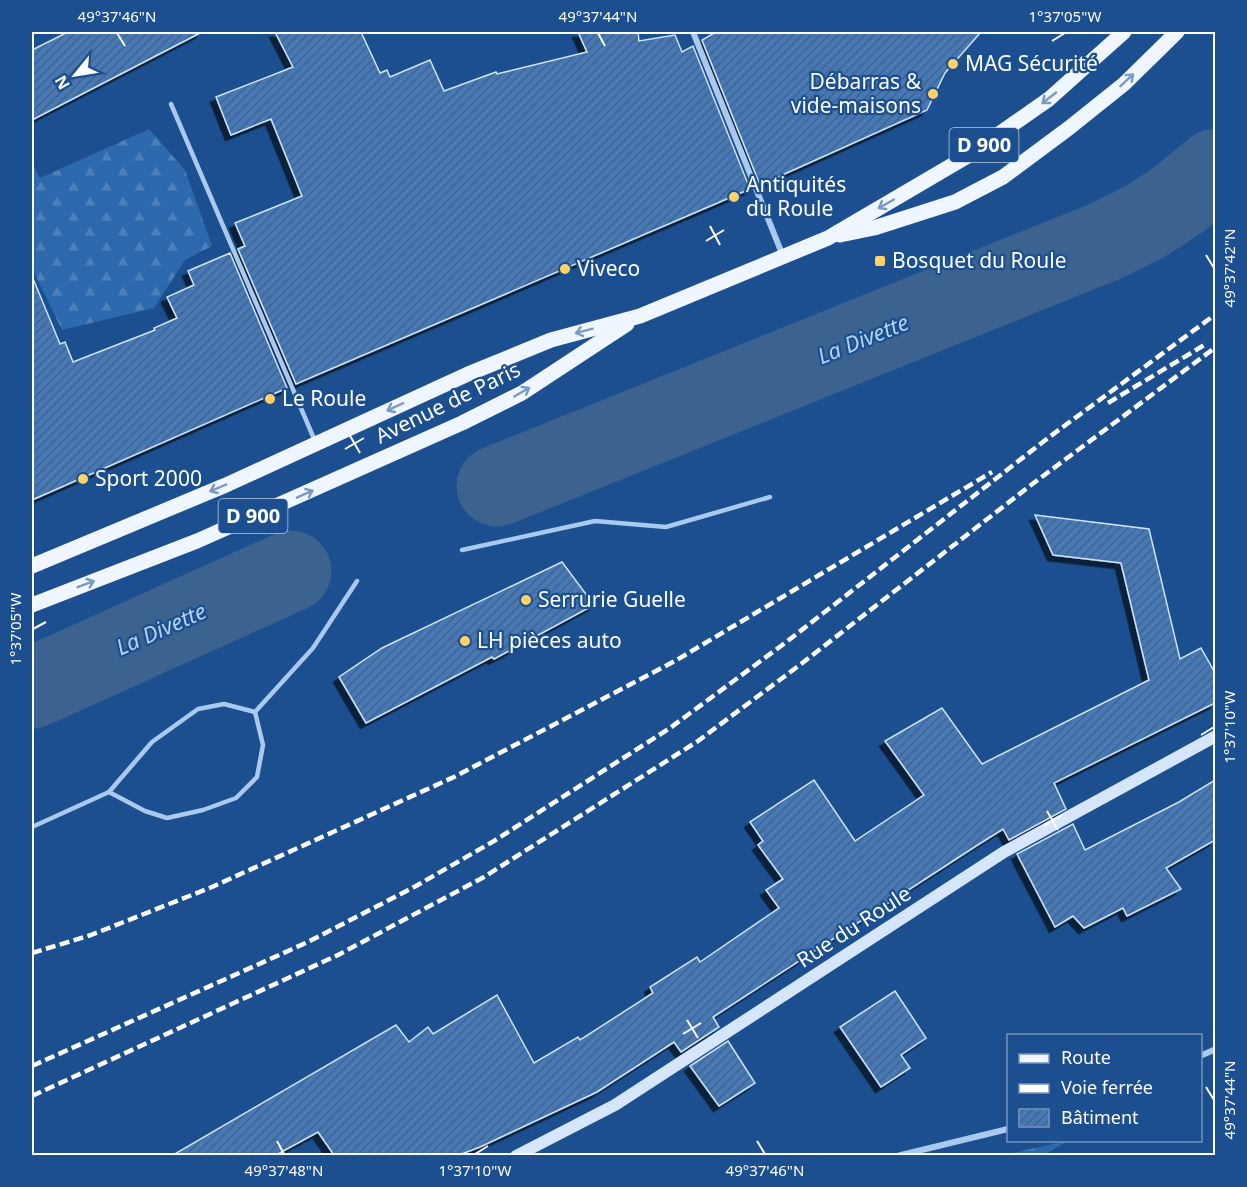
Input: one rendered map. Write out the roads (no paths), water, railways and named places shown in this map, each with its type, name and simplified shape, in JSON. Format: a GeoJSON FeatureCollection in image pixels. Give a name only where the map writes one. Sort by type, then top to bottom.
{"type":"FeatureCollection","features":[{"type":"Feature","properties":{"kind":"main road","name":"Avenue de Paris"},"geometry":{"type":"LineString","coordinates":[[32,566],[226,484],[468,374],[551,340],[640,316],[828,238],[966,157],[1049,99],[1124,32]]}},
{"type":"Feature","properties":{"kind":"main road","name":"Avenue de Paris"},"geometry":{"type":"LineString","coordinates":[[828,238],[874,228],[955,202],[1003,177],[1124,84],[1177,32]]}},
{"type":"Feature","properties":{"kind":"main road","name":"Avenue de Paris"},"geometry":{"type":"LineString","coordinates":[[32,605],[197,541],[462,423],[522,393],[640,316]]}},
{"type":"Feature","properties":{"kind":"street"},"geometry":{"type":"LineString","coordinates":[[693,32],[783,256]]}},
{"type":"Feature","properties":{"kind":"street","name":"Rue du Roule"},"geometry":{"type":"LineString","coordinates":[[516,1155],[615,1106],[1004,852],[1215,736]]}},
{"type":"Feature","properties":{"kind":"street"},"geometry":{"type":"LineString","coordinates":[[897,1155],[1007,1129]]}},
{"type":"Feature","properties":{"kind":"lane"},"geometry":{"type":"LineString","coordinates":[[171,104],[316,444]]}},
{"type":"Feature","properties":{"kind":"lane"},"geometry":{"type":"LineString","coordinates":[[462,550],[595,521],[666,527],[770,497]]}},
{"type":"Feature","properties":{"kind":"lane"},"geometry":{"type":"LineString","coordinates":[[255,712],[313,648],[357,581]]}},
{"type":"Feature","properties":{"kind":"lane"},"geometry":{"type":"LineString","coordinates":[[32,827],[109,792],[152,742],[198,709],[224,704],[255,712]]}},
{"type":"Feature","properties":{"kind":"lane"},"geometry":{"type":"LineString","coordinates":[[109,792],[145,811],[167,818],[203,810],[236,798],[257,777],[263,745],[255,712]]}},
{"type":"Feature","properties":{"kind":"waterway","name":"La Divette"},"geometry":{"type":"LineString","coordinates":[[497,486],[1106,241],[1146,221],[1178,200],[1216,169]]}},
{"type":"Feature","properties":{"kind":"waterway","name":"La Divette"},"geometry":{"type":"LineString","coordinates":[[32,688],[291,571]]}},
{"type":"Feature","properties":{"kind":"railway"},"geometry":{"type":"LineString","coordinates":[[32,1066],[308,942],[416,886],[494,841],[670,728],[785,643],[1048,438],[1216,314]]}},
{"type":"Feature","properties":{"kind":"railway"},"geometry":{"type":"LineString","coordinates":[[1108,403],[1206,344]]}},
{"type":"Feature","properties":{"kind":"railway"},"geometry":{"type":"LineString","coordinates":[[32,1096],[338,955],[484,877],[698,741],[1031,485],[1216,347]]}},
{"type":"Feature","properties":{"kind":"railway"},"geometry":{"type":"LineString","coordinates":[[32,953],[91,935],[212,887],[454,777],[675,661],[992,472]]}},
{"type":"Feature","properties":{"kind":"place","name":"MAG Sécurité"},"geometry":{"type":"Point","coordinates":[953,64]}},
{"type":"Feature","properties":{"kind":"place","name":"Débarras & vide-maisons"},"geometry":{"type":"Point","coordinates":[933,94]}},
{"type":"Feature","properties":{"kind":"place","name":"Antiquités du Roule"},"geometry":{"type":"Point","coordinates":[734,197]}},
{"type":"Feature","properties":{"kind":"place","name":"Bosquet du Roule"},"geometry":{"type":"Point","coordinates":[880,261]}},
{"type":"Feature","properties":{"kind":"place","name":"Viveco"},"geometry":{"type":"Point","coordinates":[565,269]}},
{"type":"Feature","properties":{"kind":"place","name":"Le Roule"},"geometry":{"type":"Point","coordinates":[270,399]}},
{"type":"Feature","properties":{"kind":"place","name":"Sport 2000"},"geometry":{"type":"Point","coordinates":[83,479]}},
{"type":"Feature","properties":{"kind":"place","name":"Serrurie Guelle"},"geometry":{"type":"Point","coordinates":[526,600]}},
{"type":"Feature","properties":{"kind":"place","name":"LH pièces auto"},"geometry":{"type":"Point","coordinates":[465,641]}}]}
